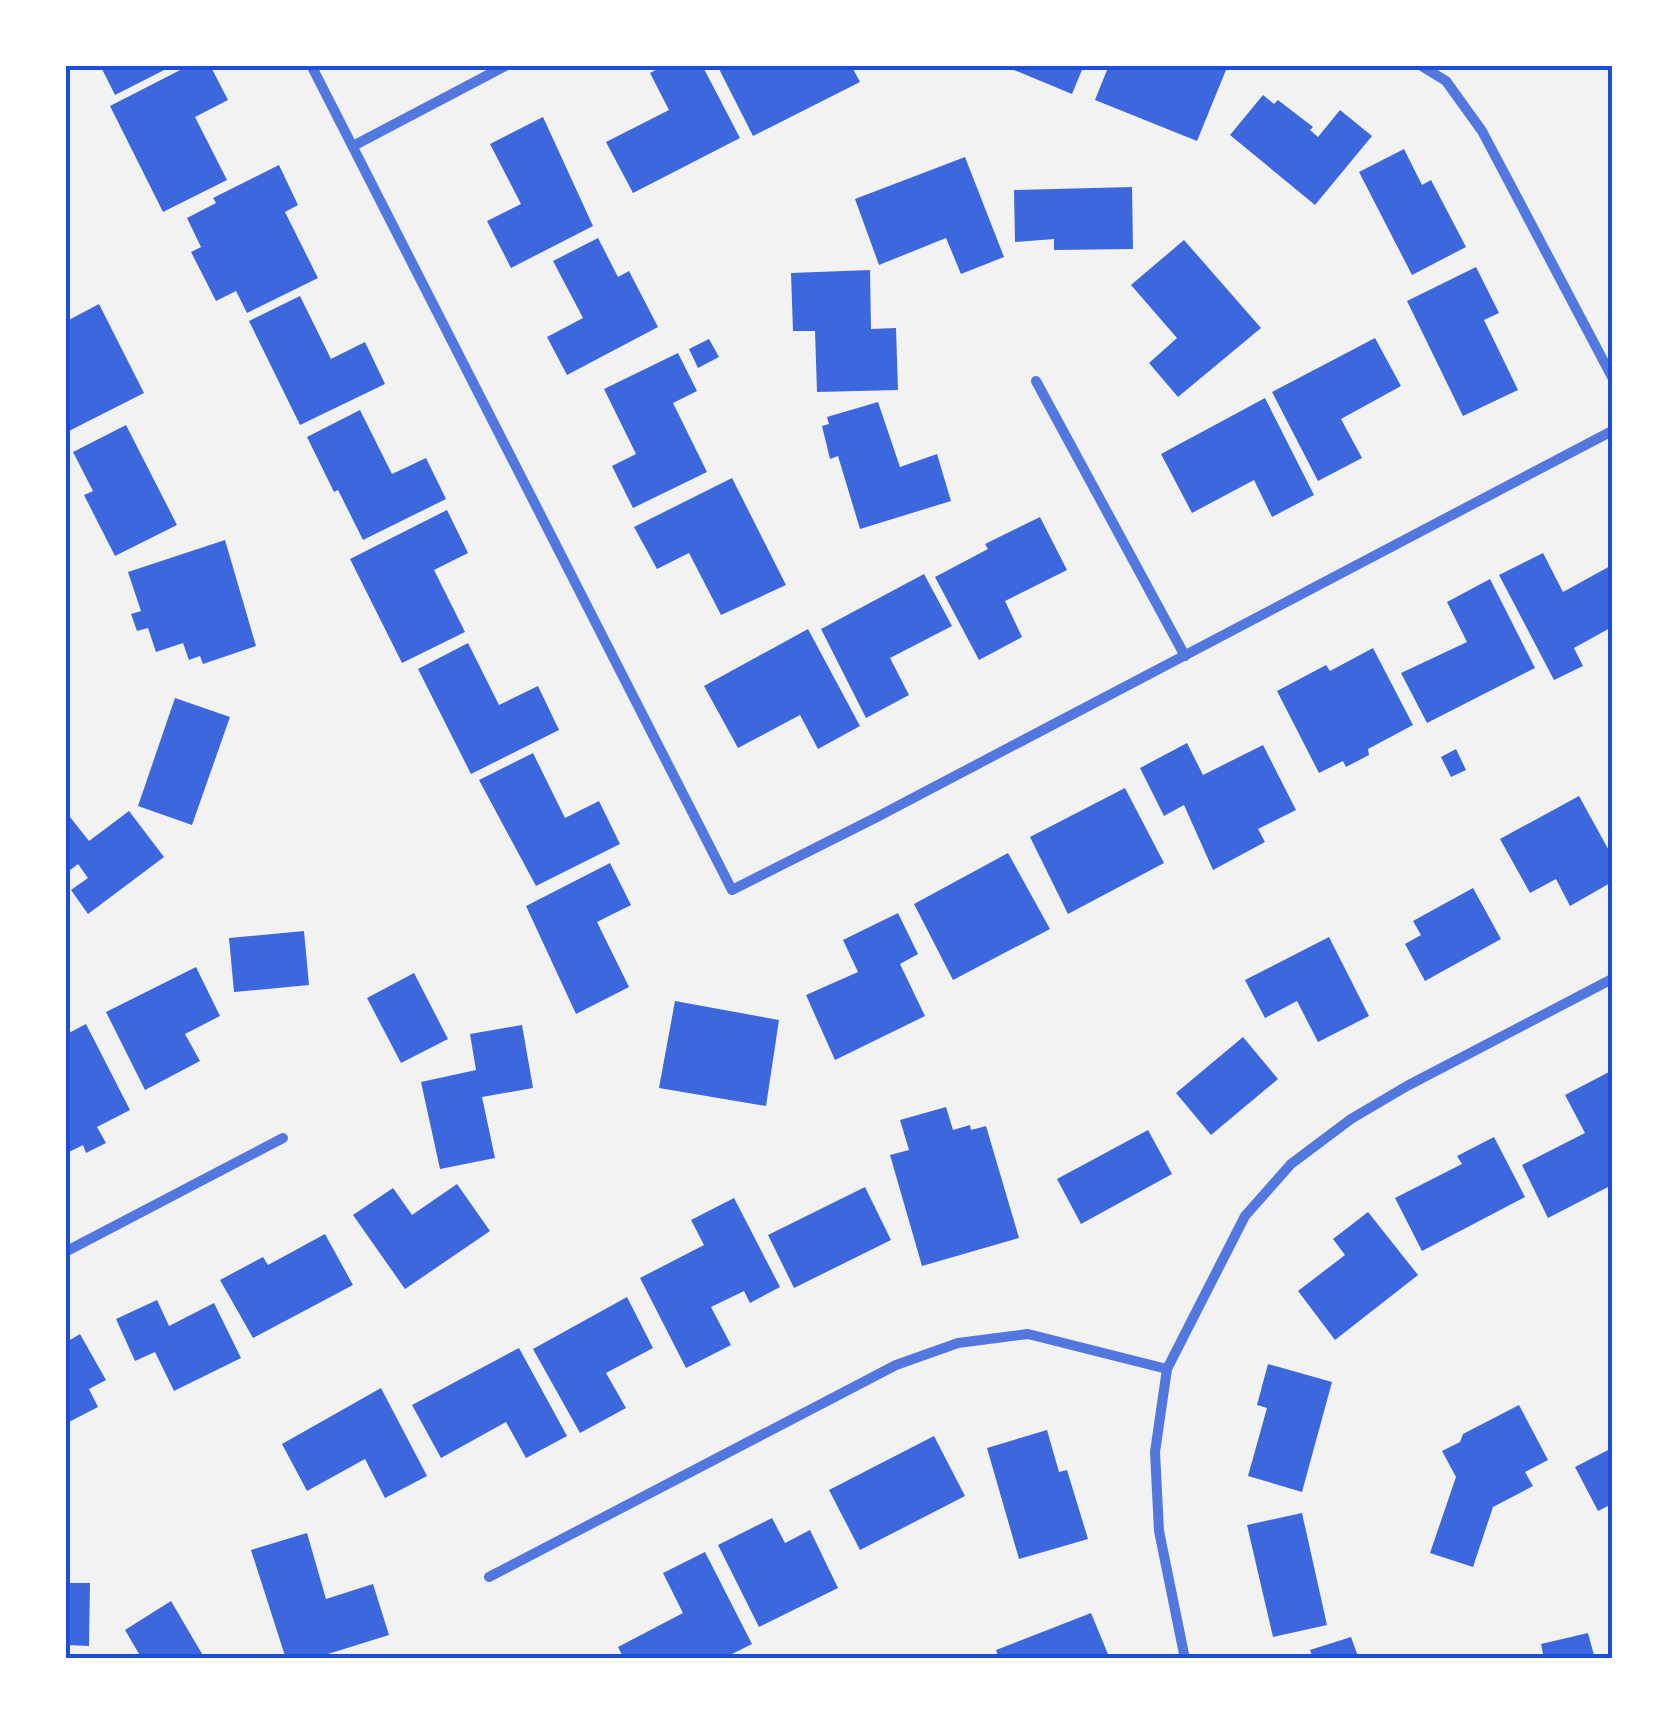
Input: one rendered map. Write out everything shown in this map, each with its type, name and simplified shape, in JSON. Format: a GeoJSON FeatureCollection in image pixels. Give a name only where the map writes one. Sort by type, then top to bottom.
{"type":"FeatureCollection","features":[{"type":"Feature","properties":{"kind":"street"},"geometry":{"type":"LineString","coordinates":[[311,65],[732,890],[1612,432]]}},
{"type":"Feature","properties":{"kind":"street"},"geometry":{"type":"LineString","coordinates":[[354,146],[507,65]]}},
{"type":"Feature","properties":{"kind":"street"},"geometry":{"type":"LineString","coordinates":[[1420,65],[1446,80],[1482,132],[1612,377]]}},
{"type":"Feature","properties":{"kind":"street"},"geometry":{"type":"LineString","coordinates":[[1036,381],[1184,656]]}},
{"type":"Feature","properties":{"kind":"street"},"geometry":{"type":"LineString","coordinates":[[1185,1659],[1159,1531],[1155,1452],[1167,1369],[1245,1216],[1291,1164],[1352,1120],[1407,1086],[1612,978]]}},
{"type":"Feature","properties":{"kind":"street"},"geometry":{"type":"LineString","coordinates":[[65,1252],[283,1138]]}},
{"type":"Feature","properties":{"kind":"street"},"geometry":{"type":"LineString","coordinates":[[489,1577],[896,1365],[958,1343],[1028,1334],[1167,1369]]}},
{"type":"Feature","properties":{"kind":"building"},"geometry":{"type":"Polygon","coordinates":[[[100,65],[174,65],[115,95],[100,65]]]}},
{"type":"Feature","properties":{"kind":"building"},"geometry":{"type":"Polygon","coordinates":[[[190,65],[210,65],[228,100],[195,117],[227,180],[163,212],[110,106],[190,65]]]}},
{"type":"Feature","properties":{"kind":"building"},"geometry":{"type":"Polygon","coordinates":[[[665,65],[702,65],[740,138],[633,193],[606,142],[669,110],[650,73],[665,65]]]}},
{"type":"Feature","properties":{"kind":"building"},"geometry":{"type":"Polygon","coordinates":[[[717,65],[851,65],[860,82],[753,136],[717,65]]]}},
{"type":"Feature","properties":{"kind":"building"},"geometry":{"type":"Polygon","coordinates":[[[1002,65],[1084,65],[1072,94],[1002,65]]]}},
{"type":"Feature","properties":{"kind":"building"},"geometry":{"type":"Polygon","coordinates":[[[1109,65],[1228,65],[1197,141],[1095,100],[1109,65]]]}},
{"type":"Feature","properties":{"kind":"building"},"geometry":{"type":"Polygon","coordinates":[[[1263,95],[1274,104],[1278,100],[1313,127],[1310,130],[1318,137],[1340,110],[1372,136],[1315,205],[1230,135],[1263,95]]]}},
{"type":"Feature","properties":{"kind":"building"},"geometry":{"type":"Polygon","coordinates":[[[543,117],[593,226],[511,268],[487,221],[521,204],[490,144],[543,117]]]}},
{"type":"Feature","properties":{"kind":"building"},"geometry":{"type":"Polygon","coordinates":[[[1404,149],[1422,185],[1431,180],[1466,247],[1412,275],[1359,172],[1404,149]]]}},
{"type":"Feature","properties":{"kind":"building"},"geometry":{"type":"Polygon","coordinates":[[[965,157],[1004,257],[961,274],[946,238],[879,265],[855,199],[965,157]]]}},
{"type":"Feature","properties":{"kind":"building"},"geometry":{"type":"Polygon","coordinates":[[[279,165],[298,205],[285,212],[318,278],[247,313],[236,291],[216,301],[191,252],[201,247],[187,218],[216,203],[213,198],[279,165]]]}},
{"type":"Feature","properties":{"kind":"building"},"geometry":{"type":"Polygon","coordinates":[[[1132,187],[1133,249],[1054,250],[1054,239],[1015,242],[1014,190],[1132,187]]]}},
{"type":"Feature","properties":{"kind":"building"},"geometry":{"type":"Polygon","coordinates":[[[598,238],[618,277],[629,271],[658,327],[567,375],[547,337],[583,318],[553,261],[598,238]]]}},
{"type":"Feature","properties":{"kind":"building"},"geometry":{"type":"Polygon","coordinates":[[[1184,240],[1261,328],[1178,397],[1149,363],[1177,338],[1131,285],[1184,240]]]}},
{"type":"Feature","properties":{"kind":"building"},"geometry":{"type":"Polygon","coordinates":[[[1476,267],[1499,313],[1484,320],[1518,390],[1463,416],[1407,301],[1476,267]]]}},
{"type":"Feature","properties":{"kind":"building"},"geometry":{"type":"Polygon","coordinates":[[[870,270],[871,329],[896,328],[898,390],[817,392],[815,331],[793,331],[791,273],[870,270]]]}},
{"type":"Feature","properties":{"kind":"building"},"geometry":{"type":"Polygon","coordinates":[[[300,296],[331,359],[365,342],[385,384],[300,425],[249,321],[300,296]]]}},
{"type":"Feature","properties":{"kind":"building"},"geometry":{"type":"Polygon","coordinates":[[[99,304],[144,393],[65,433],[65,322],[99,304]]]}},
{"type":"Feature","properties":{"kind":"building"},"geometry":{"type":"Polygon","coordinates":[[[1375,338],[1401,386],[1341,419],[1362,458],[1318,481],[1272,392],[1375,338]]]}},
{"type":"Feature","properties":{"kind":"building"},"geometry":{"type":"Polygon","coordinates":[[[709,339],[719,357],[698,368],[689,349],[709,339]]]}},
{"type":"Feature","properties":{"kind":"building"},"geometry":{"type":"Polygon","coordinates":[[[678,353],[697,391],[673,403],[707,472],[633,508],[612,466],[636,454],[604,389],[678,353]]]}},
{"type":"Feature","properties":{"kind":"building"},"geometry":{"type":"Polygon","coordinates":[[[1265,398],[1314,495],[1272,517],[1254,480],[1192,513],[1161,454],[1265,398]]]}},
{"type":"Feature","properties":{"kind":"building"},"geometry":{"type":"Polygon","coordinates":[[[878,402],[900,467],[937,454],[951,501],[860,529],[838,456],[830,459],[822,426],[829,424],[827,417],[878,402]]]}},
{"type":"Feature","properties":{"kind":"building"},"geometry":{"type":"Polygon","coordinates":[[[360,410],[392,474],[426,458],[446,499],[363,540],[307,437],[360,410]]]}},
{"type":"Feature","properties":{"kind":"building"},"geometry":{"type":"Polygon","coordinates":[[[126,425],[177,525],[115,556],[84,495],[93,491],[73,452],[126,425]]]}},
{"type":"Feature","properties":{"kind":"building"},"geometry":{"type":"Polygon","coordinates":[[[732,478],[786,585],[721,615],[689,553],[657,569],[634,527],[732,478]]]}},
{"type":"Feature","properties":{"kind":"building"},"geometry":{"type":"Polygon","coordinates":[[[447,510],[468,553],[434,570],[465,632],[402,663],[350,559],[447,510]]]}},
{"type":"Feature","properties":{"kind":"building"},"geometry":{"type":"Polygon","coordinates":[[[1040,517],[1067,570],[1005,601],[1022,637],[979,660],[935,577],[988,549],[985,544],[1040,517]]]}},
{"type":"Feature","properties":{"kind":"building"},"geometry":{"type":"Polygon","coordinates":[[[225,540],[256,646],[203,664],[200,656],[189,660],[183,643],[156,652],[148,628],[137,631],[131,614],[141,611],[128,572],[225,540]]]}},
{"type":"Feature","properties":{"kind":"building"},"geometry":{"type":"Polygon","coordinates":[[[1543,553],[1563,592],[1612,565],[1612,627],[1574,648],[1583,666],[1554,680],[1499,575],[1543,553]]]}},
{"type":"Feature","properties":{"kind":"building"},"geometry":{"type":"Polygon","coordinates":[[[924,574],[952,626],[890,658],[909,695],[866,718],[821,629],[924,574]]]}},
{"type":"Feature","properties":{"kind":"building"},"geometry":{"type":"Polygon","coordinates":[[[1490,579],[1535,668],[1427,723],[1401,673],[1467,642],[1447,602],[1490,579]]]}},
{"type":"Feature","properties":{"kind":"building"},"geometry":{"type":"Polygon","coordinates":[[[808,629],[860,726],[818,749],[800,715],[738,748],[704,686],[808,629]]]}},
{"type":"Feature","properties":{"kind":"building"},"geometry":{"type":"Polygon","coordinates":[[[468,643],[499,705],[538,686],[559,730],[471,774],[418,669],[468,643]]]}},
{"type":"Feature","properties":{"kind":"building"},"geometry":{"type":"Polygon","coordinates":[[[1373,648],[1413,725],[1368,749],[1369,755],[1346,767],[1343,761],[1319,773],[1277,691],[1326,665],[1330,671],[1373,648]]]}},
{"type":"Feature","properties":{"kind":"building"},"geometry":{"type":"Polygon","coordinates":[[[175,698],[230,717],[192,825],[138,806],[175,698]]]}},
{"type":"Feature","properties":{"kind":"building"},"geometry":{"type":"Polygon","coordinates":[[[1187,743],[1203,775],[1263,745],[1296,810],[1258,829],[1265,842],[1213,870],[1184,805],[1164,816],[1140,768],[1187,743]]]}},
{"type":"Feature","properties":{"kind":"building"},"geometry":{"type":"Polygon","coordinates":[[[1456,749],[1466,770],[1451,777],[1441,757],[1456,749]]]}},
{"type":"Feature","properties":{"kind":"building"},"geometry":{"type":"Polygon","coordinates":[[[533,753],[565,818],[599,801],[620,844],[536,886],[479,780],[533,753]]]}},
{"type":"Feature","properties":{"kind":"building"},"geometry":{"type":"Polygon","coordinates":[[[1125,788],[1164,863],[1068,914],[1030,837],[1125,788]]]}},
{"type":"Feature","properties":{"kind":"building"},"geometry":{"type":"Polygon","coordinates":[[[1579,796],[1612,856],[1612,882],[1570,906],[1556,879],[1530,893],[1500,839],[1579,796]]]}},
{"type":"Feature","properties":{"kind":"building"},"geometry":{"type":"Polygon","coordinates":[[[129,811],[164,857],[88,914],[71,890],[88,878],[78,864],[65,874],[65,820],[70,817],[89,841],[129,811]]]}},
{"type":"Feature","properties":{"kind":"building"},"geometry":{"type":"Polygon","coordinates":[[[1008,853],[1050,929],[953,980],[914,904],[1008,853]]]}},
{"type":"Feature","properties":{"kind":"building"},"geometry":{"type":"Polygon","coordinates":[[[610,863],[631,905],[597,922],[629,987],[576,1014],[526,906],[610,863]]]}},
{"type":"Feature","properties":{"kind":"building"},"geometry":{"type":"Polygon","coordinates":[[[1473,888],[1501,939],[1425,981],[1405,944],[1421,935],[1413,921],[1473,888]]]}},
{"type":"Feature","properties":{"kind":"building"},"geometry":{"type":"Polygon","coordinates":[[[898,913],[918,954],[900,964],[925,1016],[835,1060],[806,995],[858,972],[843,940],[898,913]]]}},
{"type":"Feature","properties":{"kind":"building"},"geometry":{"type":"Polygon","coordinates":[[[304,931],[309,985],[234,992],[229,938],[304,931]]]}},
{"type":"Feature","properties":{"kind":"building"},"geometry":{"type":"Polygon","coordinates":[[[1329,937],[1369,1016],[1318,1042],[1297,1001],[1265,1018],[1245,980],[1329,937]]]}},
{"type":"Feature","properties":{"kind":"building"},"geometry":{"type":"Polygon","coordinates":[[[196,967],[220,1016],[185,1034],[200,1061],[145,1090],[106,1012],[196,967]]]}},
{"type":"Feature","properties":{"kind":"building"},"geometry":{"type":"Polygon","coordinates":[[[414,973],[448,1039],[401,1063],[367,998],[414,973]]]}},
{"type":"Feature","properties":{"kind":"building"},"geometry":{"type":"Polygon","coordinates":[[[675,1001],[779,1020],[766,1106],[659,1088],[675,1001]]]}},
{"type":"Feature","properties":{"kind":"building"},"geometry":{"type":"Polygon","coordinates":[[[86,1024],[130,1110],[97,1127],[106,1143],[86,1153],[83,1145],[65,1154],[65,1035],[86,1024]]]}},
{"type":"Feature","properties":{"kind":"building"},"geometry":{"type":"Polygon","coordinates":[[[522,1025],[533,1088],[482,1097],[495,1158],[440,1169],[421,1082],[476,1070],[470,1034],[522,1025]]]}},
{"type":"Feature","properties":{"kind":"building"},"geometry":{"type":"Polygon","coordinates":[[[1243,1037],[1278,1079],[1211,1135],[1176,1093],[1243,1037]]]}},
{"type":"Feature","properties":{"kind":"building"},"geometry":{"type":"Polygon","coordinates":[[[1609,1072],[1612,1185],[1548,1218],[1522,1165],[1585,1133],[1565,1095],[1609,1072]]]}},
{"type":"Feature","properties":{"kind":"building"},"geometry":{"type":"Polygon","coordinates":[[[946,1107],[953,1130],[986,1126],[1019,1238],[922,1266],[890,1155],[909,1150],[900,1120],[946,1107]]]}},
{"type":"Feature","properties":{"kind":"building"},"geometry":{"type":"Polygon","coordinates":[[[1148,1130],[1172,1174],[1081,1224],[1057,1179],[1148,1130]]]}},
{"type":"Feature","properties":{"kind":"building"},"geometry":{"type":"Polygon","coordinates":[[[1494,1137],[1525,1197],[1422,1251],[1395,1198],[1462,1164],[1457,1156],[1494,1137]]]}},
{"type":"Feature","properties":{"kind":"building"},"geometry":{"type":"Polygon","coordinates":[[[457,1184],[490,1231],[405,1289],[353,1215],[393,1188],[412,1215],[457,1184]]]}},
{"type":"Feature","properties":{"kind":"building"},"geometry":{"type":"Polygon","coordinates":[[[865,1187],[891,1240],[794,1288],[768,1235],[865,1187]]]}},
{"type":"Feature","properties":{"kind":"building"},"geometry":{"type":"Polygon","coordinates":[[[734,1198],[780,1287],[750,1303],[744,1291],[711,1307],[731,1345],[686,1368],[640,1278],[704,1245],[691,1220],[734,1198]]]}},
{"type":"Feature","properties":{"kind":"building"},"geometry":{"type":"Polygon","coordinates":[[[1368,1212],[1418,1275],[1335,1340],[1298,1291],[1345,1255],[1333,1239],[1368,1212]]]}},
{"type":"Feature","properties":{"kind":"building"},"geometry":{"type":"Polygon","coordinates":[[[325,1234],[353,1285],[253,1338],[220,1280],[263,1257],[268,1265],[325,1234]]]}},
{"type":"Feature","properties":{"kind":"building"},"geometry":{"type":"Polygon","coordinates":[[[627,1297],[653,1348],[606,1373],[626,1408],[580,1433],[533,1349],[627,1297]]]}},
{"type":"Feature","properties":{"kind":"building"},"geometry":{"type":"Polygon","coordinates":[[[157,1300],[169,1326],[214,1303],[241,1358],[174,1391],[155,1352],[135,1361],[116,1319],[157,1300]]]}},
{"type":"Feature","properties":{"kind":"building"},"geometry":{"type":"Polygon","coordinates":[[[80,1334],[106,1380],[89,1389],[98,1407],[65,1424],[65,1343],[80,1334]]]}},
{"type":"Feature","properties":{"kind":"building"},"geometry":{"type":"Polygon","coordinates":[[[519,1348],[567,1436],[526,1458],[506,1422],[441,1458],[412,1405],[519,1348]]]}},
{"type":"Feature","properties":{"kind":"building"},"geometry":{"type":"Polygon","coordinates":[[[1268,1364],[1332,1382],[1302,1492],[1248,1476],[1267,1408],[1257,1405],[1268,1364]]]}},
{"type":"Feature","properties":{"kind":"building"},"geometry":{"type":"Polygon","coordinates":[[[381,1388],[427,1476],[385,1498],[365,1459],[307,1491],[282,1444],[381,1388]]]}},
{"type":"Feature","properties":{"kind":"building"},"geometry":{"type":"Polygon","coordinates":[[[1519,1405],[1548,1460],[1525,1472],[1533,1486],[1493,1507],[1473,1567],[1430,1553],[1456,1477],[1442,1451],[1460,1442],[1463,1434],[1519,1405]]]}},
{"type":"Feature","properties":{"kind":"building"},"geometry":{"type":"Polygon","coordinates":[[[1047,1430],[1059,1472],[1067,1470],[1088,1539],[1019,1559],[987,1448],[1047,1430]]]}},
{"type":"Feature","properties":{"kind":"building"},"geometry":{"type":"Polygon","coordinates":[[[934,1436],[965,1496],[860,1550],[829,1490],[934,1436]]]}},
{"type":"Feature","properties":{"kind":"building"},"geometry":{"type":"Polygon","coordinates":[[[1612,1448],[1612,1504],[1598,1511],[1575,1467],[1612,1448]]]}},
{"type":"Feature","properties":{"kind":"building"},"geometry":{"type":"Polygon","coordinates":[[[1302,1513],[1327,1625],[1273,1637],[1247,1525],[1302,1513]]]}},
{"type":"Feature","properties":{"kind":"building"},"geometry":{"type":"Polygon","coordinates":[[[772,1518],[785,1543],[810,1530],[838,1588],[759,1627],[718,1545],[772,1518]]]}},
{"type":"Feature","properties":{"kind":"building"},"geometry":{"type":"Polygon","coordinates":[[[307,1533],[326,1599],[373,1584],[389,1635],[312,1659],[286,1659],[251,1550],[307,1533]]]}},
{"type":"Feature","properties":{"kind":"building"},"geometry":{"type":"Polygon","coordinates":[[[705,1552],[752,1644],[722,1659],[624,1659],[618,1647],[683,1613],[663,1573],[705,1552]]]}},
{"type":"Feature","properties":{"kind":"building"},"geometry":{"type":"Polygon","coordinates":[[[65,1583],[90,1583],[89,1646],[65,1645],[65,1583]]]}},
{"type":"Feature","properties":{"kind":"building"},"geometry":{"type":"Polygon","coordinates":[[[171,1601],[205,1659],[142,1659],[125,1630],[171,1601]]]}},
{"type":"Feature","properties":{"kind":"building"},"geometry":{"type":"Polygon","coordinates":[[[1091,1613],[1110,1659],[999,1659],[996,1650],[1091,1613]]]}},
{"type":"Feature","properties":{"kind":"building"},"geometry":{"type":"Polygon","coordinates":[[[1588,1633],[1595,1659],[1544,1659],[1541,1644],[1588,1633]]]}},
{"type":"Feature","properties":{"kind":"building"},"geometry":{"type":"Polygon","coordinates":[[[1351,1637],[1359,1659],[1313,1659],[1310,1650],[1351,1637]]]}}]}
